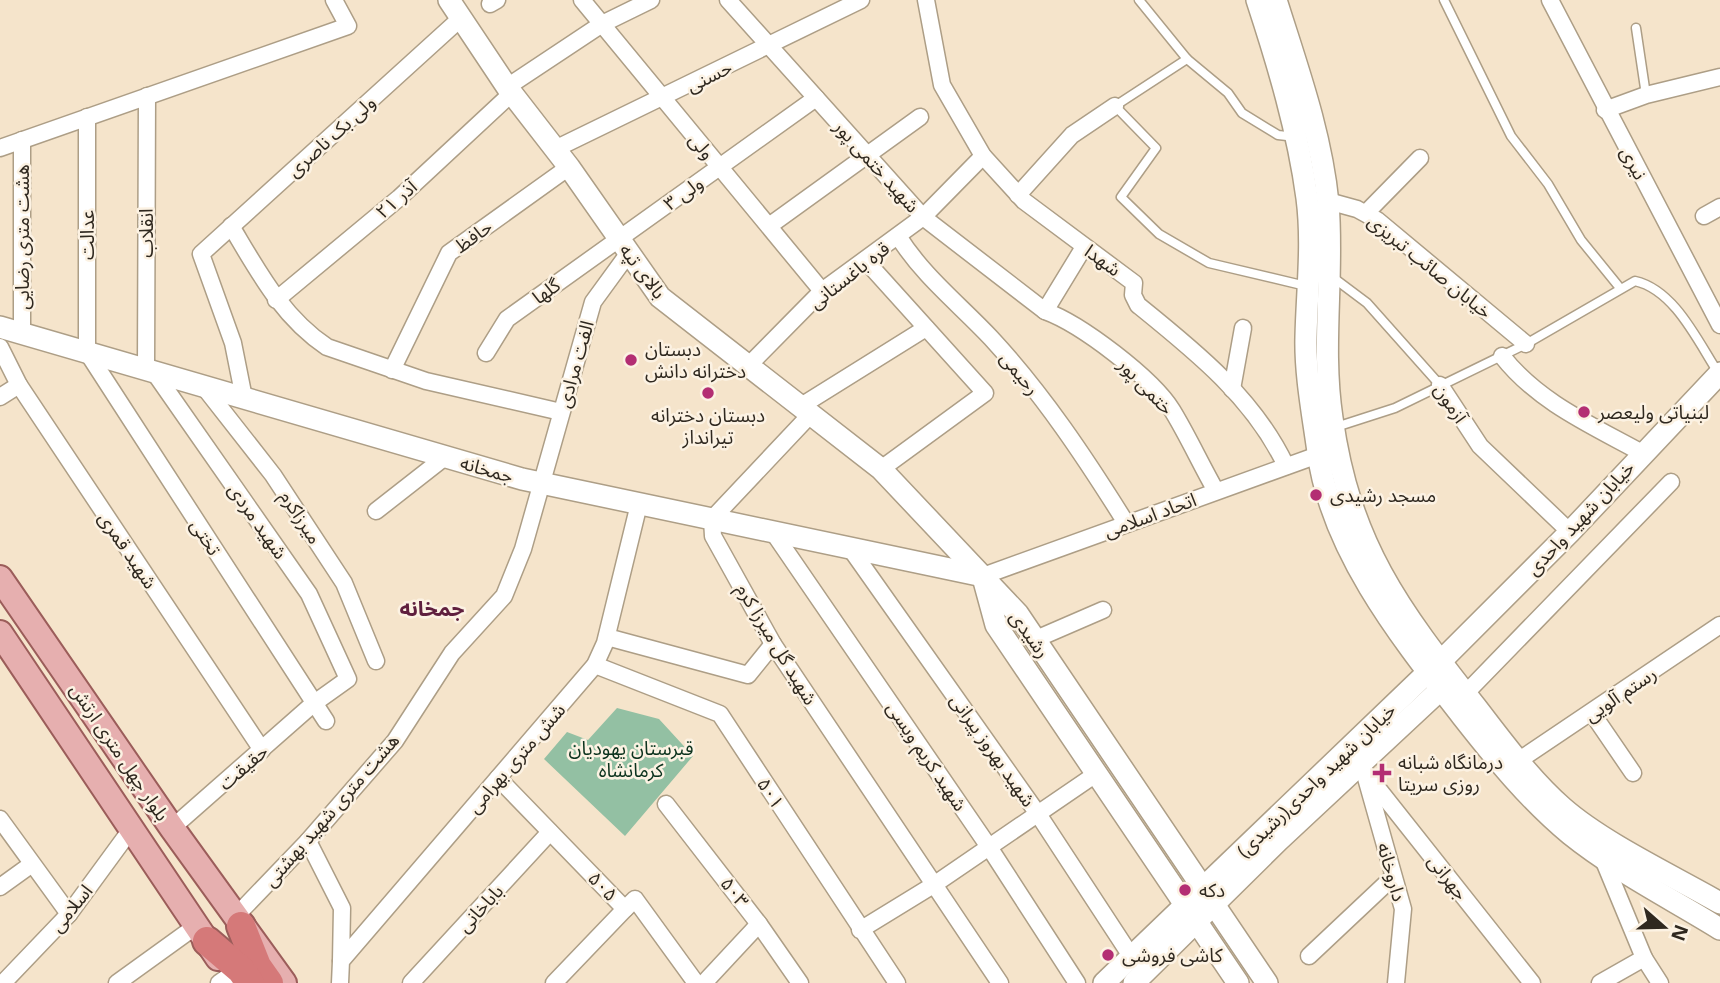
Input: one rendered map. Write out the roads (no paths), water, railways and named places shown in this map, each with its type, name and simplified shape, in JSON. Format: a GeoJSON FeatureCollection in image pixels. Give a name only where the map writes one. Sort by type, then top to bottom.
{"type":"FeatureCollection","features":[{"type":"Feature","properties":{"kind":"highway"},"geometry":{"type":"LineString","coordinates":[[238,921],[257,965],[269,983]]}},
{"type":"Feature","properties":{"kind":"highway"},"geometry":{"type":"LineString","coordinates":[[201,934],[241,970],[233,981]]}},
{"type":"Feature","properties":{"kind":"main road"},"geometry":{"type":"LineString","coordinates":[[1257,0],[1328,201],[1331,275],[1325,345],[1333,428],[1348,501],[1371,559],[1436,674],[1465,694],[1518,761],[1564,808],[1579,820],[1720,903]]}},
{"type":"Feature","properties":{"kind":"main road"},"geometry":{"type":"LineString","coordinates":[[1276,0],[1306,88],[1309,287],[1306,340],[1318,455],[1327,496],[1347,543],[1366,580],[1499,762],[1547,815],[1603,859],[1720,929]]}},
{"type":"Feature","properties":{"kind":"main road","name":"بالای تپه"},"geometry":{"type":"LineString","coordinates":[[455,9],[660,298],[881,469],[983,576]]}},
{"type":"Feature","properties":{"kind":"main road","name":"جمخانه"},"geometry":{"type":"LineString","coordinates":[[0,327],[542,483],[983,576]]}},
{"type":"Feature","properties":{"kind":"main road","name":"خیابان شهید واحدی"},"geometry":{"type":"LineString","coordinates":[[1436,674],[1720,373]]}},
{"type":"Feature","properties":{"kind":"main road","name":"رشیدی"},"geometry":{"type":"LineString","coordinates":[[983,576],[1018,614],[1036,639],[1267,983]]}},
{"type":"Feature","properties":{"kind":"main road","name":"رشیدی"},"geometry":{"type":"LineString","coordinates":[[983,576],[996,625],[1238,983]]}},
{"type":"Feature","properties":{"kind":"main road","name":"بلوار چهل متری ارتش"},"geometry":{"type":"LineString","coordinates":[[0,578],[172,828],[284,983]]}},
{"type":"Feature","properties":{"kind":"main road","name":"بلوار چهل متری ارتش"},"geometry":{"type":"LineString","coordinates":[[0,633],[201,934]]}},
{"type":"Feature","properties":{"kind":"main road","name":"خیابان شهید واحدی(رشیدی)"},"geometry":{"type":"LineString","coordinates":[[1203,886],[1362,768],[1436,674]]}},
{"type":"Feature","properties":{"kind":"main road","name":"خیابان شهید واحدی(رشیدی)"},"geometry":{"type":"LineString","coordinates":[[1203,886],[1436,674]]}},
{"type":"Feature","properties":{"kind":"main road"},"geometry":{"type":"LineString","coordinates":[[1134,983],[1189,913],[1203,886],[1188,882],[1180,887],[1171,886]]}},
{"type":"Feature","properties":{"kind":"main road"},"geometry":{"type":"LineString","coordinates":[[1104,983],[1131,956],[1189,913]]}},
{"type":"Feature","properties":{"kind":"main road"},"geometry":{"type":"LineString","coordinates":[[1216,953],[1221,939],[1236,936]]}},
{"type":"Feature","properties":{"kind":"street"},"geometry":{"type":"LineString","coordinates":[[0,148],[348,26],[334,0]]}},
{"type":"Feature","properties":{"kind":"street","name":"ولی"},"geometry":{"type":"LineString","coordinates":[[582,0],[822,291]]}},
{"type":"Feature","properties":{"kind":"street","name":"۲۱ آذر"},"geometry":{"type":"LineString","coordinates":[[276,300],[399,198],[510,90],[602,24],[651,0]]}},
{"type":"Feature","properties":{"kind":"street","name":"شهید ختمی پور"},"geometry":{"type":"LineString","coordinates":[[728,0],[923,217],[1045,312]]}},
{"type":"Feature","properties":{"kind":"street","name":"حسنی"},"geometry":{"type":"LineString","coordinates":[[555,149],[770,47],[861,0]]}},
{"type":"Feature","properties":{"kind":"street","name":"شهدا"},"geometry":{"type":"LineString","coordinates":[[926,0],[942,85],[982,156],[1018,195],[1134,283],[1133,295],[1138,305],[1214,367],[1271,434],[1286,466]]}},
{"type":"Feature","properties":{"kind":"street","name":"نیری"},"geometry":{"type":"LineString","coordinates":[[1550,0],[1720,326]]}},
{"type":"Feature","properties":{"kind":"street","name":"ولی بک ناصری"},"geometry":{"type":"LineString","coordinates":[[244,398],[233,343],[201,254],[455,9]]}},
{"type":"Feature","properties":{"kind":"street"},"geometry":{"type":"LineString","coordinates":[[1605,110],[1646,95],[1720,78]]}},
{"type":"Feature","properties":{"kind":"street","name":"انقلاب"},"geometry":{"type":"LineString","coordinates":[[147,96],[150,370]]}},
{"type":"Feature","properties":{"kind":"street","name":"ولی ۳"},"geometry":{"type":"LineString","coordinates":[[624,246],[720,167],[816,98]]}},
{"type":"Feature","properties":{"kind":"street"},"geometry":{"type":"LineString","coordinates":[[1018,195],[1072,135],[1115,106]]}},
{"type":"Feature","properties":{"kind":"street","name":"عدالت"},"geometry":{"type":"LineString","coordinates":[[87,117],[87,352]]}},
{"type":"Feature","properties":{"kind":"street"},"geometry":{"type":"LineString","coordinates":[[769,226],[920,117]]}},
{"type":"Feature","properties":{"kind":"street","name":"هشت متری رضایی"},"geometry":{"type":"LineString","coordinates":[[22,140],[22,333]]}},
{"type":"Feature","properties":{"kind":"street","name":"قره باغستانی"},"geometry":{"type":"LineString","coordinates":[[748,366],[822,291],[923,217],[982,156]]}},
{"type":"Feature","properties":{"kind":"street"},"geometry":{"type":"LineString","coordinates":[[1366,213],[1420,158]]}},
{"type":"Feature","properties":{"kind":"street","name":"حافظ"},"geometry":{"type":"LineString","coordinates":[[392,370],[449,253],[569,167]]}},
{"type":"Feature","properties":{"kind":"street","name":"خیابان صائب تبریزی"},"geometry":{"type":"LineString","coordinates":[[1328,201],[1366,213],[1526,344]]}},
{"type":"Feature","properties":{"kind":"street"},"geometry":{"type":"LineString","coordinates":[[231,226],[276,300],[313,338],[327,347],[426,381],[561,412]]}},
{"type":"Feature","properties":{"kind":"street","name":"رحیمی"},"geometry":{"type":"LineString","coordinates":[[898,236],[926,273],[991,338],[1048,408],[1126,523]]}},
{"type":"Feature","properties":{"kind":"street","name":"گلها"},"geometry":{"type":"LineString","coordinates":[[486,353],[507,319],[624,246]]}},
{"type":"Feature","properties":{"kind":"street","name":"الفت مرادی"},"geometry":{"type":"LineString","coordinates":[[542,483],[593,302],[624,246]]}},
{"type":"Feature","properties":{"kind":"street"},"geometry":{"type":"LineString","coordinates":[[1045,312],[1084,247]]}},
{"type":"Feature","properties":{"kind":"street"},"geometry":{"type":"LineString","coordinates":[[865,260],[985,394],[881,469]]}},
{"type":"Feature","properties":{"kind":"street","name":"ختمی پور"},"geometry":{"type":"LineString","coordinates":[[1045,312],[1069,320],[1122,359],[1171,407],[1216,491]]}},
{"type":"Feature","properties":{"kind":"street"},"geometry":{"type":"LineString","coordinates":[[712,519],[806,410],[926,328]]}},
{"type":"Feature","properties":{"kind":"street"},"geometry":{"type":"LineString","coordinates":[[1232,389],[1243,328]]}},
{"type":"Feature","properties":{"kind":"street","name":"شهید قمری"},"geometry":{"type":"LineString","coordinates":[[0,347],[19,385],[262,750]]}},
{"type":"Feature","properties":{"kind":"street","name":"تختی"},"geometry":{"type":"LineString","coordinates":[[87,352],[326,721]]}},
{"type":"Feature","properties":{"kind":"street"},"geometry":{"type":"LineString","coordinates":[[1502,356],[1520,380],[1544,399],[1642,453]]}},
{"type":"Feature","properties":{"kind":"street","name":"شهید مردی"},"geometry":{"type":"LineString","coordinates":[[150,370],[309,594],[348,679]]}},
{"type":"Feature","properties":{"kind":"street"},"geometry":{"type":"LineString","coordinates":[[0,397],[19,385]]}},
{"type":"Feature","properties":{"kind":"street","name":"آزمون"},"geometry":{"type":"LineString","coordinates":[[1440,385],[1480,446],[1570,532]]}},
{"type":"Feature","properties":{"kind":"street","name":"میرزاکرم"},"geometry":{"type":"LineString","coordinates":[[204,387],[273,475],[344,583],[376,661]]}},
{"type":"Feature","properties":{"kind":"street","name":"اتحاد اسلامی"},"geometry":{"type":"LineString","coordinates":[[983,576],[1318,455]]}},
{"type":"Feature","properties":{"kind":"street"},"geometry":{"type":"LineString","coordinates":[[376,512],[445,457]]}},
{"type":"Feature","properties":{"kind":"street"},"geometry":{"type":"LineString","coordinates":[[1465,694],[1671,482]]}},
{"type":"Feature","properties":{"kind":"street","name":"هشت متری شهید بهشتی"},"geometry":{"type":"LineString","coordinates":[[238,921],[395,741],[452,653],[504,596],[523,549],[542,483]]}},
{"type":"Feature","properties":{"kind":"street","name":"شش متری بهرامی"},"geometry":{"type":"LineString","coordinates":[[341,961],[595,665],[607,636],[639,503]]}},
{"type":"Feature","properties":{"kind":"street","name":"شهید گل میرزا کرم"},"geometry":{"type":"LineString","coordinates":[[712,519],[713,536],[772,644],[1000,983]]}},
{"type":"Feature","properties":{"kind":"street","name":"شهید کریم ویسی"},"geometry":{"type":"LineString","coordinates":[[773,532],[989,847],[1077,983]]}},
{"type":"Feature","properties":{"kind":"street","name":"شهید بهروز پیرانی"},"geometry":{"type":"LineString","coordinates":[[850,548],[1038,814],[1131,956]]}},
{"type":"Feature","properties":{"kind":"street"},"geometry":{"type":"LineString","coordinates":[[1036,639],[1103,610]]}},
{"type":"Feature","properties":{"kind":"street","name":"رستم آلویی"},"geometry":{"type":"LineString","coordinates":[[1518,761],[1720,625]]}},
{"type":"Feature","properties":{"kind":"street"},"geometry":{"type":"LineString","coordinates":[[607,636],[748,675],[772,644]]}},
{"type":"Feature","properties":{"kind":"street","name":"۵۰۱"},"geometry":{"type":"LineString","coordinates":[[595,665],[720,714],[897,983]]}},
{"type":"Feature","properties":{"kind":"street","name":"حقیقت"},"geometry":{"type":"LineString","coordinates":[[172,828],[313,704],[348,679]]}},
{"type":"Feature","properties":{"kind":"street"},"geometry":{"type":"LineString","coordinates":[[1592,713],[1633,773]]}},
{"type":"Feature","properties":{"kind":"street","name":"داروخانه"},"geometry":{"type":"LineString","coordinates":[[1362,768],[1403,909],[1395,983]]}},
{"type":"Feature","properties":{"kind":"street","name":"جهرانی"},"geometry":{"type":"LineString","coordinates":[[1362,768],[1532,983]]}},
{"type":"Feature","properties":{"kind":"street"},"geometry":{"type":"LineString","coordinates":[[860,930],[935,884],[1096,774]]}},
{"type":"Feature","properties":{"kind":"street","name":"۵۰۵"},"geometry":{"type":"LineString","coordinates":[[499,778],[625,909],[635,899],[696,983]]}},
{"type":"Feature","properties":{"kind":"street","name":"۵۰۳"},"geometry":{"type":"LineString","coordinates":[[666,804],[759,924],[800,983]]}},
{"type":"Feature","properties":{"kind":"street"},"geometry":{"type":"LineString","coordinates":[[0,819],[69,914]]}},
{"type":"Feature","properties":{"kind":"street","name":"اسلامی"},"geometry":{"type":"LineString","coordinates":[[3,983],[69,914],[132,828]]}},
{"type":"Feature","properties":{"kind":"street","name":"باباخانی"},"geometry":{"type":"LineString","coordinates":[[411,983],[550,832]]}},
{"type":"Feature","properties":{"kind":"street"},"geometry":{"type":"LineString","coordinates":[[308,841],[342,908],[340,983]]}},
{"type":"Feature","properties":{"kind":"street"},"geometry":{"type":"LineString","coordinates":[[1603,859],[1644,958],[1660,983]]}},
{"type":"Feature","properties":{"kind":"street"},"geometry":{"type":"LineString","coordinates":[[0,887],[32,864]]}},
{"type":"Feature","properties":{"kind":"street"},"geometry":{"type":"LineString","coordinates":[[1309,956],[1393,877]]}},
{"type":"Feature","properties":{"kind":"street"},"geometry":{"type":"LineString","coordinates":[[554,983],[625,909]]}},
{"type":"Feature","properties":{"kind":"street"},"geometry":{"type":"LineString","coordinates":[[704,983],[759,924]]}},
{"type":"Feature","properties":{"kind":"street"},"geometry":{"type":"LineString","coordinates":[[117,983],[201,934]]}},
{"type":"Feature","properties":{"kind":"street"},"geometry":{"type":"LineString","coordinates":[[1600,983],[1644,958]]}},
{"type":"Feature","properties":{"kind":"lane"},"geometry":{"type":"LineString","coordinates":[[1139,0],[1187,59],[1228,93],[1242,113],[1278,135],[1306,135]]}},
{"type":"Feature","properties":{"kind":"lane"},"geometry":{"type":"LineString","coordinates":[[1444,0],[1511,136],[1548,184],[1581,240],[1620,288]]}},
{"type":"Feature","properties":{"kind":"lane"},"geometry":{"type":"LineString","coordinates":[[1636,28],[1646,95]]}},
{"type":"Feature","properties":{"kind":"lane"},"geometry":{"type":"LineString","coordinates":[[1187,59],[1115,106],[1156,148],[1121,197],[1159,234],[1209,263],[1309,287]]}},
{"type":"Feature","properties":{"kind":"lane","name":"آزمون"},"geometry":{"type":"LineString","coordinates":[[1331,275],[1367,303],[1440,385]]}},
{"type":"Feature","properties":{"kind":"lane"},"geometry":{"type":"LineString","coordinates":[[1333,428],[1395,408],[1502,356],[1635,281],[1657,290],[1720,373]]}},
{"type":"Feature","properties":{"kind":"place","name":"دبستان دخترانه دانش"},"geometry":{"type":"Point","coordinates":[631,360]}},
{"type":"Feature","properties":{"kind":"place","name":"دبستان دخترانه تیرانداز"},"geometry":{"type":"Point","coordinates":[708,393]}},
{"type":"Feature","properties":{"kind":"place","name":"لبنیاتی ولیعصر"},"geometry":{"type":"Point","coordinates":[1584,412]}},
{"type":"Feature","properties":{"kind":"place","name":"مسجد رشیدی"},"geometry":{"type":"Point","coordinates":[1316,495]}},
{"type":"Feature","properties":{"kind":"place","name":"درمانگاه شبانه روزی سریتا"},"geometry":{"type":"Point","coordinates":[1382,773]}},
{"type":"Feature","properties":{"kind":"place","name":"دکه"},"geometry":{"type":"Point","coordinates":[1185,890]}},
{"type":"Feature","properties":{"kind":"place","name":"کاشی فروشی"},"geometry":{"type":"Point","coordinates":[1108,955]}},
{"type":"Feature","properties":{"kind":"district","name":"جمخانه"},"geometry":{"type":"Point","coordinates":[432,608]}},
{"type":"Feature","properties":{"kind":"park label","name":"قبرستان یهودیان کرمانشاه"},"geometry":{"type":"Point","coordinates":[631,759]}}]}
